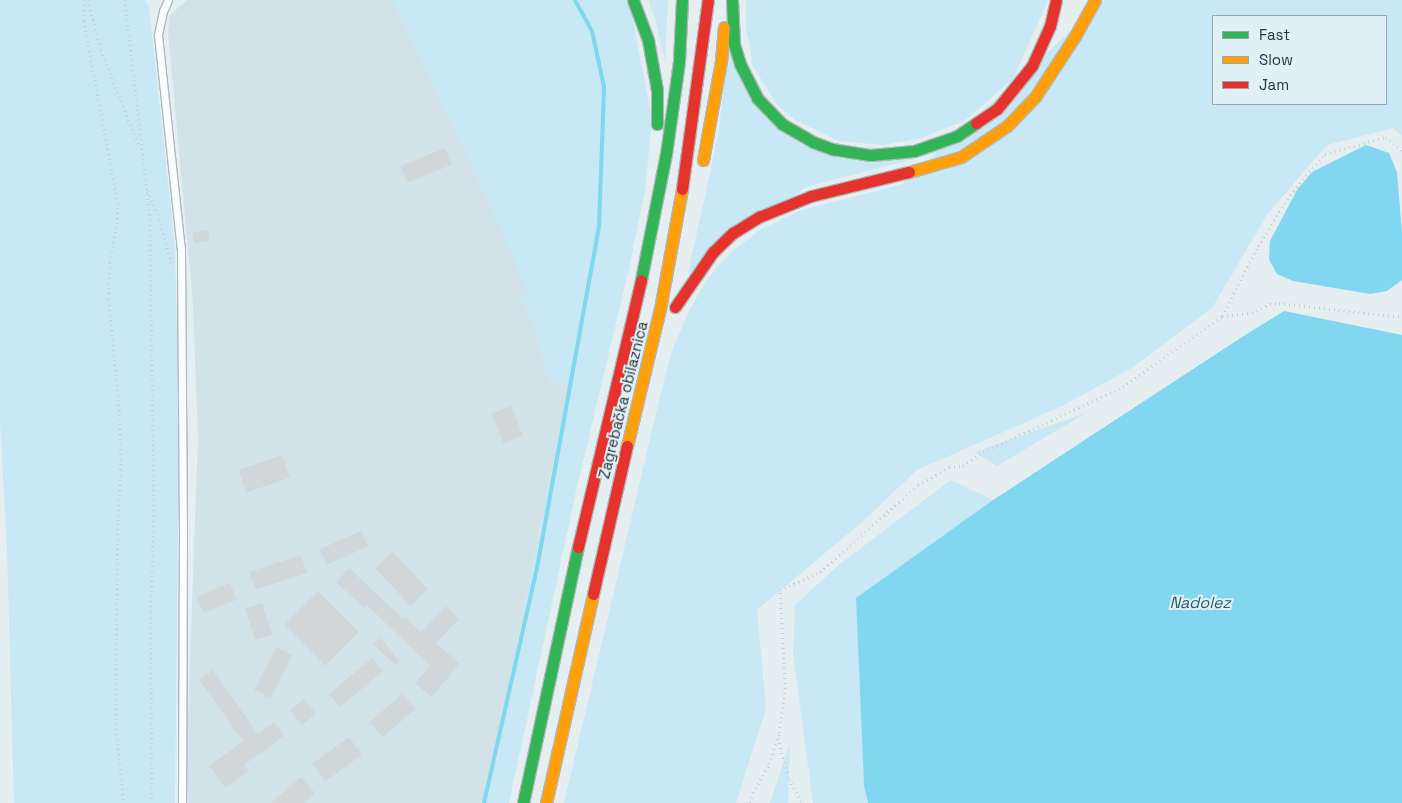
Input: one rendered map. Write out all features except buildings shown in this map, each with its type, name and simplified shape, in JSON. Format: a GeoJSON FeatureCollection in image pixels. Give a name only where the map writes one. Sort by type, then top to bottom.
{"type":"FeatureCollection","features":[{"type":"Feature","properties":{"kind":"highway"},"geometry":{"type":"LineString","coordinates":[[622,361],[656,140],[657,90],[648,40],[633,0]]}},
{"type":"Feature","properties":{"kind":"highway","name":"Zagrebačka obilaznica"},"geometry":{"type":"LineString","coordinates":[[523,803],[560,625],[622,361],[666,154],[679,61],[682,0]]}},
{"type":"Feature","properties":{"kind":"highway","name":"Zagrebačka obilaznica"},"geometry":{"type":"LineString","coordinates":[[546,803],[626,449],[660,309],[688,156],[708,0]]}},
{"type":"Feature","properties":{"kind":"highway"},"geometry":{"type":"LineString","coordinates":[[702,168],[721,61],[726,0]]}},
{"type":"Feature","properties":{"kind":"highway"},"geometry":{"type":"LineString","coordinates":[[732,0],[734,44],[740,64],[757,98],[766,109],[782,124],[813,142],[832,150],[871,155],[914,151],[934,145],[957,136],[997,109],[1032,66],[1050,26],[1056,0]]}},
{"type":"Feature","properties":{"kind":"highway"},"geometry":{"type":"LineString","coordinates":[[680,279],[673,311],[713,252],[733,233],[759,217],[811,196],[885,179],[961,157],[987,141],[1023,110],[1035,96],[1066,50],[1095,0]]}},
{"type":"Feature","properties":{"kind":"highway"},"geometry":{"type":"LineString","coordinates":[[626,449],[641,424],[664,343]]}},
{"type":"Feature","properties":{"kind":"lane"},"geometry":{"type":"LineString","coordinates":[[168,0],[160,21],[158,35],[176,186],[181,277],[183,528],[182,803]]}},
{"type":"Feature","properties":{"kind":"path"},"geometry":{"type":"LineString","coordinates":[[86,0],[101,50],[141,152]]}},
{"type":"Feature","properties":{"kind":"path"},"geometry":{"type":"LineString","coordinates":[[86,0],[84,21],[118,204],[117,226],[110,263],[109,300],[120,428],[116,724],[124,803]]}},
{"type":"Feature","properties":{"kind":"path"},"geometry":{"type":"LineString","coordinates":[[125,0],[141,152],[150,215],[154,516],[151,613],[152,803]]}},
{"type":"Feature","properties":{"kind":"path"},"geometry":{"type":"LineString","coordinates":[[750,803],[752,793],[768,764],[777,736],[786,689],[780,590],[820,572],[918,485],[949,467],[963,466],[983,452],[1123,387],[1222,316],[1258,246],[1290,194],[1325,154],[1386,137],[1402,151]]}},
{"type":"Feature","properties":{"kind":"path"},"geometry":{"type":"LineString","coordinates":[[147,189],[158,214],[170,264],[181,277]]}},
{"type":"Feature","properties":{"kind":"path"},"geometry":{"type":"LineString","coordinates":[[1222,316],[1252,313],[1270,304],[1279,303],[1402,317]]}},
{"type":"Feature","properties":{"kind":"path"},"geometry":{"type":"LineString","coordinates":[[777,736],[789,779],[803,803]]}},
{"type":"Feature","properties":{"kind":"shaded area"},"geometry":{"type":"Polygon","coordinates":[[[0,0],[145,0],[149,7],[175,247],[179,427],[175,803],[14,803],[7,548],[0,421],[0,0]]]}},
{"type":"Feature","properties":{"kind":"shaded area"},"geometry":{"type":"Polygon","coordinates":[[[187,0],[393,0],[488,200],[530,295],[521,297],[535,327],[548,381],[569,384],[485,803],[188,803],[186,769],[198,439],[193,304],[168,32],[170,15],[187,0]]]}},
{"type":"Feature","properties":{"kind":"shaded area"},"geometry":{"type":"Polygon","coordinates":[[[393,0],[626,0],[631,11],[652,119],[645,190],[630,264],[576,491],[509,803],[485,803],[569,384],[548,381],[535,327],[521,297],[529,294],[488,200],[393,0]]]}},
{"type":"Feature","properties":{"kind":"shaded area"},"geometry":{"type":"Polygon","coordinates":[[[648,0],[668,0],[665,60],[654,15],[648,0]]]}},
{"type":"Feature","properties":{"kind":"shaded area"},"geometry":{"type":"Polygon","coordinates":[[[746,0],[1048,0],[1013,79],[964,121],[922,138],[883,145],[839,141],[795,120],[776,103],[753,66],[746,27],[746,0]]]}},
{"type":"Feature","properties":{"kind":"shaded area"},"geometry":{"type":"Polygon","coordinates":[[[1105,0],[1402,0],[1402,136],[1393,128],[1327,145],[1268,213],[1212,308],[1133,367],[1062,406],[917,470],[862,522],[757,610],[766,709],[736,803],[564,803],[672,351],[689,311],[706,281],[730,253],[760,230],[799,211],[903,184],[1105,0]]]}},
{"type":"Feature","properties":{"kind":"shaded area"},"geometry":{"type":"Polygon","coordinates":[[[729,47],[803,146],[948,150],[806,187],[688,274],[718,136],[729,47]]]}},
{"type":"Feature","properties":{"kind":"shaded area"},"geometry":{"type":"Polygon","coordinates":[[[1086,413],[997,466],[975,452],[1086,413]]]}},
{"type":"Feature","properties":{"kind":"shaded area"},"geometry":{"type":"Polygon","coordinates":[[[951,480],[993,500],[856,598],[864,785],[868,803],[813,803],[793,653],[795,605],[840,564],[951,480]]]}},
{"type":"Feature","properties":{"kind":"shaded area"},"geometry":{"type":"Polygon","coordinates":[[[790,744],[788,803],[770,803],[790,744]]]}},
{"type":"Feature","properties":{"kind":"water"},"geometry":{"type":"Polygon","coordinates":[[[1366,145],[1389,153],[1397,172],[1402,233],[1402,280],[1387,291],[1370,294],[1293,281],[1277,274],[1269,259],[1270,241],[1297,190],[1312,172],[1366,145]]]}},
{"type":"Feature","properties":{"kind":"water","name":"Nadolez"},"geometry":{"type":"Polygon","coordinates":[[[1284,311],[1402,335],[1402,803],[868,803],[864,785],[856,598],[993,500],[1284,311]]]}},
{"type":"Feature","properties":{"kind":"waterway"},"geometry":{"type":"LineString","coordinates":[[484,803],[537,568],[599,226],[604,87],[592,31],[575,0]]}},
{"type":"Feature","properties":{"kind":"traffic: fast"},"geometry":{"type":"LineString","coordinates":[[633,0],[648,40],[657,90],[657,124]]}},
{"type":"Feature","properties":{"kind":"traffic: fast"},"geometry":{"type":"LineString","coordinates":[[641,280],[666,154],[679,61],[682,0]]}},
{"type":"Feature","properties":{"kind":"traffic: fast"},"geometry":{"type":"LineString","coordinates":[[732,0],[734,44],[740,64],[757,98],[782,124],[813,142],[832,149],[871,155],[914,151],[957,136],[976,123]]}},
{"type":"Feature","properties":{"kind":"traffic: fast"},"geometry":{"type":"LineString","coordinates":[[523,803],[578,547]]}},
{"type":"Feature","properties":{"kind":"traffic: slow"},"geometry":{"type":"LineString","coordinates":[[909,172],[961,157],[1007,126],[1035,97],[1075,36],[1095,0]]}},
{"type":"Feature","properties":{"kind":"traffic: slow"},"geometry":{"type":"LineString","coordinates":[[703,160],[721,61],[724,27]]}},
{"type":"Feature","properties":{"kind":"traffic: slow"},"geometry":{"type":"LineString","coordinates":[[627,446],[660,309],[682,189]]}},
{"type":"Feature","properties":{"kind":"traffic: slow"},"geometry":{"type":"LineString","coordinates":[[546,803],[593,594]]}},
{"type":"Feature","properties":{"kind":"traffic: jam"},"geometry":{"type":"LineString","coordinates":[[682,189],[708,0]]}},
{"type":"Feature","properties":{"kind":"traffic: jam"},"geometry":{"type":"LineString","coordinates":[[976,123],[997,109],[1032,66],[1050,26],[1056,0]]}},
{"type":"Feature","properties":{"kind":"traffic: jam"},"geometry":{"type":"LineString","coordinates":[[675,307],[713,252],[733,233],[759,217],[811,196],[909,172]]}},
{"type":"Feature","properties":{"kind":"traffic: jam"},"geometry":{"type":"LineString","coordinates":[[578,547],[641,280]]}},
{"type":"Feature","properties":{"kind":"traffic: jam"},"geometry":{"type":"LineString","coordinates":[[593,594],[627,446]]}}]}
